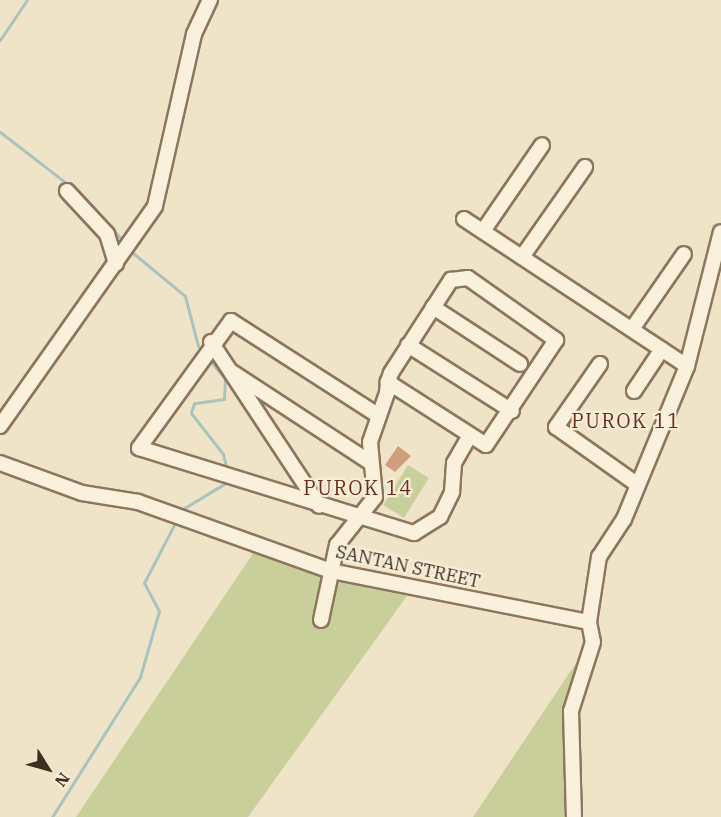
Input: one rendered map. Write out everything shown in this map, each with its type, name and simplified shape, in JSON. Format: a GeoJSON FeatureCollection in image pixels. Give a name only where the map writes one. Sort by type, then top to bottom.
{"type":"FeatureCollection","features":[{"type":"Feature","properties":{"kind":"street"},"geometry":{"type":"LineString","coordinates":[[0,426],[155,206],[194,34],[210,0]]}},
{"type":"Feature","properties":{"kind":"street"},"geometry":{"type":"LineString","coordinates":[[483,231],[542,146]]}},
{"type":"Feature","properties":{"kind":"street"},"geometry":{"type":"LineString","coordinates":[[522,257],[585,167]]}},
{"type":"Feature","properties":{"kind":"street"},"geometry":{"type":"LineString","coordinates":[[67,191],[107,234],[116,264]]}},
{"type":"Feature","properties":{"kind":"street"},"geometry":{"type":"LineString","coordinates":[[464,219],[687,366]]}},
{"type":"Feature","properties":{"kind":"street"},"geometry":{"type":"LineString","coordinates":[[574,817],[571,711],[593,642],[589,622],[596,567],[624,519],[635,483],[687,366],[721,232]]}},
{"type":"Feature","properties":{"kind":"street"},"geometry":{"type":"LineString","coordinates":[[632,329],[684,254]]}},
{"type":"Feature","properties":{"kind":"street"},"geometry":{"type":"LineString","coordinates":[[321,620],[337,545],[354,518],[375,497],[371,463],[379,416],[388,382],[408,345],[451,280],[463,276],[554,335],[554,349],[489,444],[469,437],[388,382]]}},
{"type":"Feature","properties":{"kind":"street"},"geometry":{"type":"LineString","coordinates":[[434,307],[520,364]]}},
{"type":"Feature","properties":{"kind":"street"},"geometry":{"type":"LineString","coordinates":[[379,416],[234,321],[211,342],[139,448],[404,532],[429,527],[452,492],[452,472],[469,437]]}},
{"type":"Feature","properties":{"kind":"street"},"geometry":{"type":"LineString","coordinates":[[211,342],[319,506]]}},
{"type":"Feature","properties":{"kind":"street"},"geometry":{"type":"LineString","coordinates":[[408,345],[512,411]]}},
{"type":"Feature","properties":{"kind":"street"},"geometry":{"type":"LineString","coordinates":[[634,391],[662,349]]}},
{"type":"Feature","properties":{"kind":"street"},"geometry":{"type":"LineString","coordinates":[[600,364],[556,427],[635,483]]}},
{"type":"Feature","properties":{"kind":"street"},"geometry":{"type":"LineString","coordinates":[[227,369],[371,463]]}},
{"type":"Feature","properties":{"kind":"street","name":"SANTAN STREET"},"geometry":{"type":"LineString","coordinates":[[0,463],[82,493],[138,502],[331,571],[589,622]]}},
{"type":"Feature","properties":{"kind":"green space"},"geometry":{"type":"Polygon","coordinates":[[[408,465],[429,478],[404,518],[383,505],[408,465]]]}},
{"type":"Feature","properties":{"kind":"green space"},"geometry":{"type":"Polygon","coordinates":[[[256,549],[351,584],[407,596],[248,817],[76,817],[256,549]]]}},
{"type":"Feature","properties":{"kind":"green space"},"geometry":{"type":"Polygon","coordinates":[[[580,657],[563,722],[568,817],[473,817],[580,657]]]}},
{"type":"Feature","properties":{"kind":"building"},"geometry":{"type":"Polygon","coordinates":[[[398,446],[411,456],[395,472],[385,465],[398,446]]]}},
{"type":"Feature","properties":{"kind":"waterway"},"geometry":{"type":"LineString","coordinates":[[0,40],[27,0]]}},
{"type":"Feature","properties":{"kind":"waterway"},"geometry":{"type":"LineString","coordinates":[[0,132],[83,196],[124,242]]}},
{"type":"Feature","properties":{"kind":"waterway"},"geometry":{"type":"LineString","coordinates":[[133,253],[185,296],[198,346]]}},
{"type":"Feature","properties":{"kind":"waterway"},"geometry":{"type":"LineString","coordinates":[[209,359],[225,379],[224,399],[194,403],[191,413],[223,454],[227,470]]}},
{"type":"Feature","properties":{"kind":"waterway"},"geometry":{"type":"LineString","coordinates":[[181,510],[224,484]]}},
{"type":"Feature","properties":{"kind":"waterway"},"geometry":{"type":"LineString","coordinates":[[52,817],[140,677],[159,611],[144,583],[175,523]]}},
{"type":"Feature","properties":{"kind":"district","name":"PUROK 11"},"geometry":{"type":"Point","coordinates":[626,420]}},
{"type":"Feature","properties":{"kind":"district","name":"PUROK 14"},"geometry":{"type":"Point","coordinates":[358,487]}}]}
